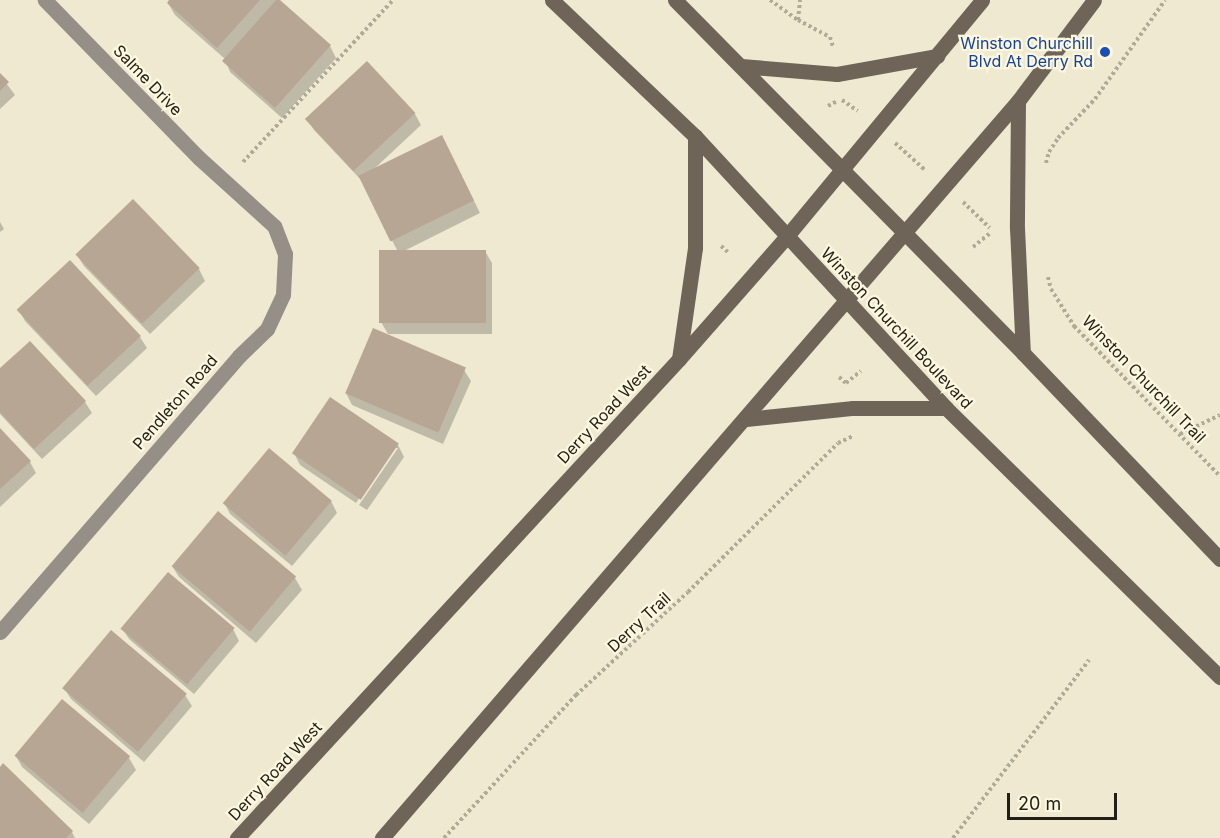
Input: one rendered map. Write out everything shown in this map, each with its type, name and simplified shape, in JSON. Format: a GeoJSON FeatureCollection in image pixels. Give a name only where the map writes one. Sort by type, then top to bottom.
{"type":"FeatureCollection","features":[{"type":"Feature","properties":{"kind":"main road","name":"Winston Churchill Boulevard"},"geometry":{"type":"LineString","coordinates":[[552,0],[694,136],[946,408],[1220,677]]}},
{"type":"Feature","properties":{"kind":"main road"},"geometry":{"type":"LineString","coordinates":[[675,0],[1023,353],[1220,559]]}},
{"type":"Feature","properties":{"kind":"main road","name":"Derry Road West"},"geometry":{"type":"LineString","coordinates":[[237,838],[679,359],[787,236],[982,0]]}},
{"type":"Feature","properties":{"kind":"main road"},"geometry":{"type":"LineString","coordinates":[[381,838],[746,419],[1018,101],[1094,0]]}},
{"type":"Feature","properties":{"kind":"main road"},"geometry":{"type":"LineString","coordinates":[[741,66],[837,74],[937,56]]}},
{"type":"Feature","properties":{"kind":"main road"},"geometry":{"type":"LineString","coordinates":[[1018,101],[1017,228],[1023,353]]}},
{"type":"Feature","properties":{"kind":"main road"},"geometry":{"type":"LineString","coordinates":[[679,359],[695,248],[694,136]]}},
{"type":"Feature","properties":{"kind":"main road"},"geometry":{"type":"LineString","coordinates":[[746,419],[853,408],[946,408]]}},
{"type":"Feature","properties":{"kind":"street","name":"Salme Drive"},"geometry":{"type":"LineString","coordinates":[[45,0],[199,158],[227,181]]}},
{"type":"Feature","properties":{"kind":"street","name":"Pendleton Road"},"geometry":{"type":"LineString","coordinates":[[0,632],[231,365],[267,329],[283,294],[285,254],[274,226],[227,181]]}},
{"type":"Feature","properties":{"kind":"path"},"geometry":{"type":"LineString","coordinates":[[227,181],[262,139],[393,0]]}},
{"type":"Feature","properties":{"kind":"path"},"geometry":{"type":"LineString","coordinates":[[770,0],[798,20],[830,37],[835,51]]}},
{"type":"Feature","properties":{"kind":"path"},"geometry":{"type":"LineString","coordinates":[[798,20],[800,0]]}},
{"type":"Feature","properties":{"kind":"path"},"geometry":{"type":"LineString","coordinates":[[1044,171],[1048,152],[1058,138],[1095,99],[1165,0]]}},
{"type":"Feature","properties":{"kind":"path"},"geometry":{"type":"LineString","coordinates":[[852,105],[993,231],[973,247]]}},
{"type":"Feature","properties":{"kind":"path","name":"Winston Churchill Trail"},"geometry":{"type":"LineString","coordinates":[[1046,268],[1051,289],[1074,326],[1220,476]]}},
{"type":"Feature","properties":{"kind":"path"},"geometry":{"type":"LineString","coordinates":[[846,384],[861,371]]}},
{"type":"Feature","properties":{"kind":"path"},"geometry":{"type":"LineString","coordinates":[[1180,434],[1220,415]]}},
{"type":"Feature","properties":{"kind":"path","name":"Derry Trail"},"geometry":{"type":"LineString","coordinates":[[444,838],[576,695],[688,592],[838,443],[860,433]]}},
{"type":"Feature","properties":{"kind":"path"},"geometry":{"type":"LineString","coordinates":[[953,838],[1089,660]]}},
{"type":"Feature","properties":{"kind":"building"},"geometry":{"type":"Polygon","coordinates":[[[169,0],[260,0],[217,48],[167,3],[169,0]]]}},
{"type":"Feature","properties":{"kind":"building"},"geometry":{"type":"Polygon","coordinates":[[[276,0],[280,0],[331,45],[275,108],[222,61],[276,0]]]}},
{"type":"Feature","properties":{"kind":"building"},"geometry":{"type":"Polygon","coordinates":[[[367,61],[415,113],[353,171],[305,119],[367,61]]]}},
{"type":"Feature","properties":{"kind":"building"},"geometry":{"type":"Polygon","coordinates":[[[0,73],[9,82],[0,91],[0,73]]]}},
{"type":"Feature","properties":{"kind":"building"},"geometry":{"type":"Polygon","coordinates":[[[442,135],[474,201],[390,241],[358,176],[442,135]]]}},
{"type":"Feature","properties":{"kind":"building"},"geometry":{"type":"Polygon","coordinates":[[[133,199],[200,268],[142,324],[75,255],[133,199]]]}},
{"type":"Feature","properties":{"kind":"building"},"geometry":{"type":"Polygon","coordinates":[[[379,250],[486,250],[486,323],[379,323],[379,250]]]}},
{"type":"Feature","properties":{"kind":"building"},"geometry":{"type":"Polygon","coordinates":[[[70,260],[141,336],[88,386],[17,310],[70,260]]]}},
{"type":"Feature","properties":{"kind":"building"},"geometry":{"type":"Polygon","coordinates":[[[373,328],[466,367],[438,433],[345,393],[373,328]]]}},
{"type":"Feature","properties":{"kind":"building"},"geometry":{"type":"Polygon","coordinates":[[[30,341],[86,401],[34,449],[0,412],[0,368],[30,341]]]}},
{"type":"Feature","properties":{"kind":"building"},"geometry":{"type":"Polygon","coordinates":[[[330,397],[399,443],[361,500],[292,453],[330,397]]]}},
{"type":"Feature","properties":{"kind":"building"},"geometry":{"type":"Polygon","coordinates":[[[0,428],[31,461],[0,489],[0,428]]]}},
{"type":"Feature","properties":{"kind":"building"},"geometry":{"type":"Polygon","coordinates":[[[269,448],[332,501],[286,556],[223,503],[269,448]]]}},
{"type":"Feature","properties":{"kind":"building"},"geometry":{"type":"Polygon","coordinates":[[[218,511],[296,577],[250,632],[172,566],[218,511]]]}},
{"type":"Feature","properties":{"kind":"building"},"geometry":{"type":"Polygon","coordinates":[[[168,572],[235,628],[187,685],[120,629],[168,572]]]}},
{"type":"Feature","properties":{"kind":"building"},"geometry":{"type":"Polygon","coordinates":[[[111,630],[187,694],[138,752],[62,688],[111,630]]]}},
{"type":"Feature","properties":{"kind":"building"},"geometry":{"type":"Polygon","coordinates":[[[62,699],[130,756],[83,813],[14,756],[62,699]]]}},
{"type":"Feature","properties":{"kind":"building"},"geometry":{"type":"Polygon","coordinates":[[[3,763],[73,831],[66,838],[0,838],[0,767],[3,763]]]}},
{"type":"Feature","properties":{"kind":"place","name":"Winston Churchill Blvd At Derry Rd"},"geometry":{"type":"Point","coordinates":[1105,52]}}]}
